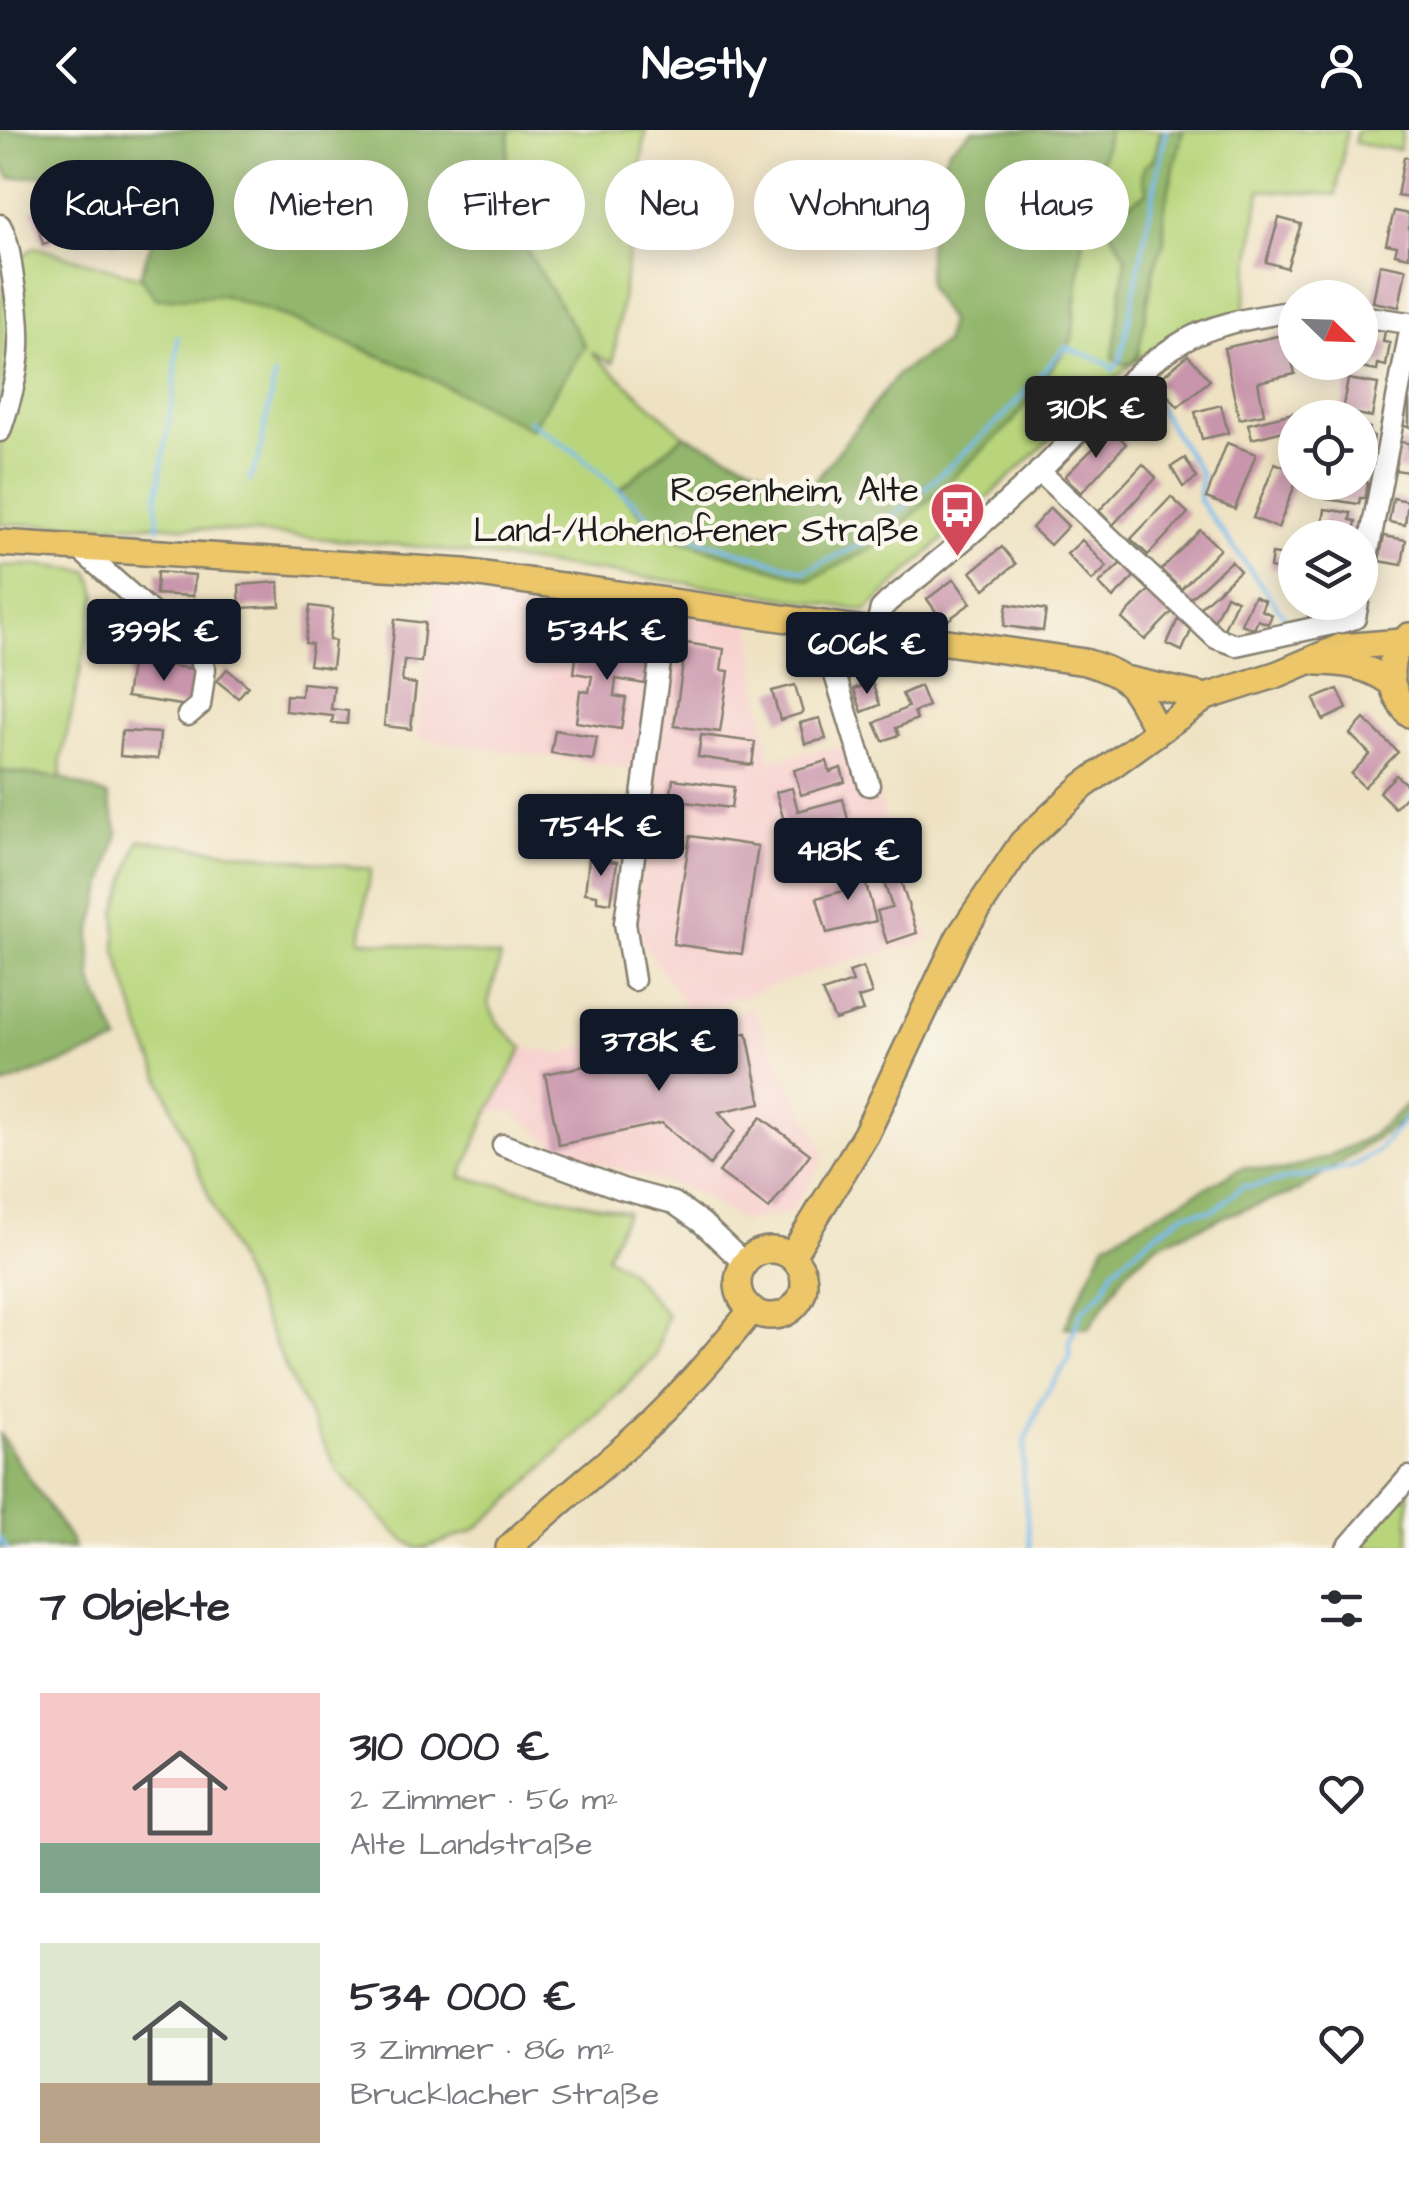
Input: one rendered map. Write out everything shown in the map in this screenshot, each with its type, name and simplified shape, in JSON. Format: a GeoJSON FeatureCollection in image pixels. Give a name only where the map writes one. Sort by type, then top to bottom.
{"type":"FeatureCollection","features":[{"type":"Feature","properties":{"kind":"main road"},"geometry":{"type":"LineString","coordinates":[[0,542],[465,572],[1085,662],[1129,680],[1206,698]]}},
{"type":"Feature","properties":{"kind":"main road"},"geometry":{"type":"LineString","coordinates":[[792,1256],[866,1134],[959,937],[1022,843],[1083,786],[1206,698],[1341,647],[1405,639]]}},
{"type":"Feature","properties":{"kind":"main road"},"geometry":{"type":"LineString","coordinates":[[1405,639],[1390,668],[1390,682],[1396,699],[1409,714]]}},
{"type":"Feature","properties":{"kind":"main road"},"geometry":{"type":"LineString","coordinates":[[1307,662],[1343,662],[1366,668],[1390,682]]}},
{"type":"Feature","properties":{"kind":"main road"},"geometry":{"type":"LineString","coordinates":[[1129,680],[1158,730]]}},
{"type":"Feature","properties":{"kind":"main road"},"geometry":{"type":"LineString","coordinates":[[762,1251],[783,1251],[792,1256],[804,1276],[804,1287],[794,1308],[774,1316],[752,1310],[740,1294],[738,1283],[744,1264],[762,1251]]}},
{"type":"Feature","properties":{"kind":"main road"},"geometry":{"type":"LineString","coordinates":[[510,1548],[639,1434],[752,1310]]}},
{"type":"Feature","properties":{"kind":"street"},"geometry":{"type":"LineString","coordinates":[[0,430],[16,383],[22,327],[4,232]]}},
{"type":"Feature","properties":{"kind":"street"},"geometry":{"type":"LineString","coordinates":[[875,631],[881,610],[889,601],[952,551],[1109,402],[1183,342],[1218,326],[1278,314]]}},
{"type":"Feature","properties":{"kind":"street"},"geometry":{"type":"LineString","coordinates":[[1378,319],[1409,323]]}},
{"type":"Feature","properties":{"kind":"street"},"geometry":{"type":"LineString","coordinates":[[1374,520],[1409,336]]}},
{"type":"Feature","properties":{"kind":"street"},"geometry":{"type":"LineString","coordinates":[[1039,471],[1216,638],[1236,645],[1351,620]]}},
{"type":"Feature","properties":{"kind":"street"},"geometry":{"type":"LineString","coordinates":[[76,547],[195,651],[205,669],[200,704],[188,715]]}},
{"type":"Feature","properties":{"kind":"street"},"geometry":{"type":"LineString","coordinates":[[634,980],[625,922],[668,602]]}},
{"type":"Feature","properties":{"kind":"street"},"geometry":{"type":"LineString","coordinates":[[820,624],[868,785]]}},
{"type":"Feature","properties":{"kind":"street"},"geometry":{"type":"LineString","coordinates":[[504,1145],[622,1189],[674,1203],[702,1223],[744,1264]]}},
{"type":"Feature","properties":{"kind":"street"},"geometry":{"type":"LineString","coordinates":[[1346,1548],[1409,1477]]}},
{"type":"Feature","properties":{"kind":"shaded area"},"geometry":{"type":"Polygon","coordinates":[[[435,587],[551,607],[752,623],[757,683],[771,760],[861,743],[931,940],[827,967],[691,1014],[635,930],[653,772],[417,738],[435,587]]]}},
{"type":"Feature","properties":{"kind":"shaded area"},"geometry":{"type":"Polygon","coordinates":[[[752,1008],[826,1155],[791,1212],[742,1222],[699,1193],[565,1153],[513,1112],[489,1111],[523,1048],[565,1054],[601,1039],[671,1036],[752,1008]]]}},
{"type":"Feature","properties":{"kind":"green space"},"geometry":{"type":"Polygon","coordinates":[[[0,130],[510,130],[507,160],[428,160],[428,250],[527,250],[585,346],[531,429],[411,369],[281,315],[223,295],[156,299],[140,277],[149,250],[214,250],[214,160],[30,160],[30,177],[10,178],[0,162],[0,130]]]}},
{"type":"Feature","properties":{"kind":"green space"},"geometry":{"type":"Polygon","coordinates":[[[510,130],[646,130],[642,160],[605,160],[605,250],[629,250],[613,363],[591,352],[684,435],[619,491],[810,580],[1012,423],[1072,340],[1081,250],[1129,250],[1129,160],[1101,160],[1109,130],[1177,130],[1138,355],[1154,267],[1164,241],[1164,209],[1183,130],[1347,130],[1336,195],[1260,190],[1244,311],[1184,332],[1132,363],[866,611],[411,546],[156,525],[0,524],[0,309],[8,266],[31,250],[46,250],[140,277],[157,299],[223,295],[411,369],[529,254],[527,250],[585,250],[585,160],[507,160],[510,130]]]}},
{"type":"Feature","properties":{"kind":"green space"},"geometry":{"type":"Polygon","coordinates":[[[973,130],[1109,130],[1101,160],[985,160],[985,250],[1081,250],[1072,340],[1012,423],[883,543],[810,580],[657,534],[619,490],[684,435],[808,490],[898,374],[944,343],[949,321],[928,287],[928,250],[965,250],[965,160],[943,160],[950,148],[973,130]]]}},
{"type":"Feature","properties":{"kind":"green space"},"geometry":{"type":"Polygon","coordinates":[[[1161,130],[1183,130],[1164,209],[1164,241],[1154,268],[1138,355],[1132,363],[1120,364],[1113,358],[1126,256],[1122,250],[1129,250],[1129,203],[1147,192],[1142,177],[1144,166],[1154,158],[1161,130]]]}},
{"type":"Feature","properties":{"kind":"green space"},"geometry":{"type":"Polygon","coordinates":[[[1356,130],[1403,130],[1399,150],[1355,143],[1356,130]]]}},
{"type":"Feature","properties":{"kind":"green space"},"geometry":{"type":"Polygon","coordinates":[[[37,565],[89,571],[97,594],[61,761],[61,778],[0,771],[0,566],[37,565]]]}},
{"type":"Feature","properties":{"kind":"green space"},"geometry":{"type":"Polygon","coordinates":[[[0,771],[61,778],[108,796],[118,833],[90,936],[92,981],[119,1042],[0,1086],[0,771]]]}},
{"type":"Feature","properties":{"kind":"green space"},"geometry":{"type":"Polygon","coordinates":[[[139,840],[371,869],[360,940],[501,957],[488,1003],[499,1025],[523,1048],[489,1111],[461,1177],[627,1212],[606,1256],[628,1270],[667,1315],[655,1357],[505,1505],[473,1531],[426,1548],[416,1548],[398,1535],[338,1471],[296,1390],[225,1235],[142,1034],[116,951],[116,911],[139,840]]]}},
{"type":"Feature","properties":{"kind":"green space"},"geometry":{"type":"Polygon","coordinates":[[[1409,1103],[1409,1116],[1298,1191],[1156,1245],[1127,1270],[1089,1328],[1065,1327],[1105,1243],[1243,1167],[1282,1171],[1327,1157],[1369,1137],[1409,1103]]]}},
{"type":"Feature","properties":{"kind":"green space"},"geometry":{"type":"Polygon","coordinates":[[[0,1434],[70,1539],[74,1548],[0,1548],[0,1434]]]}},
{"type":"Feature","properties":{"kind":"green space"},"geometry":{"type":"Polygon","coordinates":[[[1409,1487],[1409,1548],[1358,1548],[1409,1487]]]}},
{"type":"Feature","properties":{"kind":"building"},"geometry":{"type":"Polygon","coordinates":[[[1404,157],[1409,158],[1409,198],[1397,196],[1404,157]]]}},
{"type":"Feature","properties":{"kind":"building"},"geometry":{"type":"Polygon","coordinates":[[[1394,211],[1409,214],[1409,257],[1395,254],[1397,246],[1386,244],[1394,211]]]}},
{"type":"Feature","properties":{"kind":"building"},"geometry":{"type":"Polygon","coordinates":[[[1279,218],[1301,224],[1287,268],[1266,262],[1279,218]]]}},
{"type":"Feature","properties":{"kind":"building"},"geometry":{"type":"Polygon","coordinates":[[[1380,264],[1406,269],[1399,307],[1378,303],[1380,264]]]}},
{"type":"Feature","properties":{"kind":"building"},"geometry":{"type":"Polygon","coordinates":[[[1378,330],[1385,331],[1383,342],[1390,343],[1386,366],[1378,364],[1378,330]]]}},
{"type":"Feature","properties":{"kind":"building"},"geometry":{"type":"Polygon","coordinates":[[[1278,336],[1278,378],[1258,382],[1264,414],[1239,419],[1224,348],[1278,336]]]}},
{"type":"Feature","properties":{"kind":"building"},"geometry":{"type":"Polygon","coordinates":[[[1188,355],[1210,380],[1178,407],[1156,382],[1188,355]]]}},
{"type":"Feature","properties":{"kind":"building"},"geometry":{"type":"Polygon","coordinates":[[[1348,380],[1378,384],[1375,400],[1344,400],[1348,380]]]}},
{"type":"Feature","properties":{"kind":"building"},"geometry":{"type":"Polygon","coordinates":[[[1142,396],[1156,418],[1141,428],[1127,406],[1142,396]]]}},
{"type":"Feature","properties":{"kind":"building"},"geometry":{"type":"Polygon","coordinates":[[[1409,401],[1409,427],[1403,426],[1409,401]]]}},
{"type":"Feature","properties":{"kind":"building"},"geometry":{"type":"Polygon","coordinates":[[[1221,405],[1228,433],[1202,439],[1195,412],[1221,405]]]}},
{"type":"Feature","properties":{"kind":"building"},"geometry":{"type":"Polygon","coordinates":[[[1278,417],[1278,432],[1252,439],[1248,424],[1278,417]]]}},
{"type":"Feature","properties":{"kind":"building"},"geometry":{"type":"Polygon","coordinates":[[[1113,429],[1126,444],[1081,493],[1065,476],[1113,429]]]}},
{"type":"Feature","properties":{"kind":"building"},"geometry":{"type":"Polygon","coordinates":[[[1400,442],[1409,443],[1409,472],[1395,470],[1400,442]]]}},
{"type":"Feature","properties":{"kind":"building"},"geometry":{"type":"Polygon","coordinates":[[[1227,443],[1256,454],[1235,509],[1206,498],[1227,443]]]}},
{"type":"Feature","properties":{"kind":"building"},"geometry":{"type":"Polygon","coordinates":[[[1185,458],[1197,478],[1183,487],[1171,467],[1185,458]]]}},
{"type":"Feature","properties":{"kind":"building"},"geometry":{"type":"Polygon","coordinates":[[[1275,463],[1278,464],[1278,500],[1289,500],[1278,528],[1253,518],[1275,463]]]}},
{"type":"Feature","properties":{"kind":"building"},"geometry":{"type":"Polygon","coordinates":[[[1143,464],[1156,478],[1113,525],[1099,511],[1143,464]]]}},
{"type":"Feature","properties":{"kind":"building"},"geometry":{"type":"Polygon","coordinates":[[[1171,497],[1188,513],[1148,555],[1131,539],[1171,497]]]}},
{"type":"Feature","properties":{"kind":"building"},"geometry":{"type":"Polygon","coordinates":[[[1393,498],[1408,501],[1405,525],[1389,522],[1393,498]]]}},
{"type":"Feature","properties":{"kind":"building"},"geometry":{"type":"Polygon","coordinates":[[[1050,508],[1068,526],[1050,545],[1032,528],[1050,508]]]}},
{"type":"Feature","properties":{"kind":"building"},"geometry":{"type":"Polygon","coordinates":[[[1325,509],[1351,513],[1350,520],[1323,520],[1325,509]]]}},
{"type":"Feature","properties":{"kind":"building"},"geometry":{"type":"Polygon","coordinates":[[[1200,530],[1220,549],[1181,589],[1161,570],[1200,530]]]}},
{"type":"Feature","properties":{"kind":"building"},"geometry":{"type":"Polygon","coordinates":[[[1384,536],[1406,540],[1402,565],[1379,561],[1384,536]]]}},
{"type":"Feature","properties":{"kind":"building"},"geometry":{"type":"Polygon","coordinates":[[[1082,540],[1107,567],[1092,581],[1067,554],[1082,540]]]}},
{"type":"Feature","properties":{"kind":"building"},"geometry":{"type":"Polygon","coordinates":[[[1002,547],[1016,564],[985,589],[971,572],[1002,547]]]}},
{"type":"Feature","properties":{"kind":"building"},"geometry":{"type":"Polygon","coordinates":[[[1272,554],[1278,555],[1278,570],[1270,568],[1272,554]]]}},
{"type":"Feature","properties":{"kind":"building"},"geometry":{"type":"Polygon","coordinates":[[[1231,561],[1240,571],[1196,611],[1187,601],[1231,561]]]}},
{"type":"Feature","properties":{"kind":"building"},"geometry":{"type":"Polygon","coordinates":[[[1121,563],[1134,577],[1113,598],[1099,584],[1121,563]]]}},
{"type":"Feature","properties":{"kind":"building"},"geometry":{"type":"Polygon","coordinates":[[[157,572],[195,575],[193,596],[156,594],[157,572]]]}},
{"type":"Feature","properties":{"kind":"building"},"geometry":{"type":"Polygon","coordinates":[[[954,579],[971,603],[944,623],[927,599],[954,579]]]}},
{"type":"Feature","properties":{"kind":"building"},"geometry":{"type":"Polygon","coordinates":[[[279,582],[280,606],[240,608],[239,585],[279,582]]]}},
{"type":"Feature","properties":{"kind":"building"},"geometry":{"type":"Polygon","coordinates":[[[1152,587],[1175,609],[1145,640],[1122,619],[1152,587]]]}},
{"type":"Feature","properties":{"kind":"building"},"geometry":{"type":"Polygon","coordinates":[[[1226,595],[1237,600],[1223,631],[1212,626],[1226,595]]]}},
{"type":"Feature","properties":{"kind":"building"},"geometry":{"type":"Polygon","coordinates":[[[1254,596],[1265,601],[1261,610],[1272,615],[1268,624],[1258,620],[1254,629],[1241,624],[1254,596]]]}},
{"type":"Feature","properties":{"kind":"building"},"geometry":{"type":"Polygon","coordinates":[[[1007,604],[1046,610],[1043,631],[1004,626],[1007,604]]]}},
{"type":"Feature","properties":{"kind":"building"},"geometry":{"type":"Polygon","coordinates":[[[310,606],[333,609],[329,640],[335,641],[332,668],[309,665],[312,644],[305,643],[310,606]]]}},
{"type":"Feature","properties":{"kind":"building"},"geometry":{"type":"Polygon","coordinates":[[[220,610],[232,611],[231,628],[219,626],[220,610]]]}},
{"type":"Feature","properties":{"kind":"building"},"geometry":{"type":"Polygon","coordinates":[[[395,619],[425,623],[421,662],[404,660],[402,682],[416,684],[411,729],[384,726],[395,619]]]}},
{"type":"Feature","properties":{"kind":"building"},"geometry":{"type":"Polygon","coordinates":[[[1178,619],[1193,626],[1182,651],[1167,644],[1178,619]]]}},
{"type":"Feature","properties":{"kind":"building"},"geometry":{"type":"Polygon","coordinates":[[[686,643],[724,649],[721,670],[729,671],[720,732],[674,726],[686,643]]]}},
{"type":"Feature","properties":{"kind":"building"},"geometry":{"type":"Polygon","coordinates":[[[578,644],[650,655],[645,684],[616,679],[614,696],[626,698],[621,729],[576,722],[580,691],[589,692],[592,676],[574,673],[578,644]]]}},
{"type":"Feature","properties":{"kind":"building"},"geometry":{"type":"Polygon","coordinates":[[[132,660],[201,670],[195,707],[126,697],[132,660]]]}},
{"type":"Feature","properties":{"kind":"building"},"geometry":{"type":"Polygon","coordinates":[[[227,669],[248,686],[238,698],[217,681],[227,669]]]}},
{"type":"Feature","properties":{"kind":"building"},"geometry":{"type":"Polygon","coordinates":[[[872,682],[880,705],[862,712],[854,689],[872,682]]]}},
{"type":"Feature","properties":{"kind":"building"},"geometry":{"type":"Polygon","coordinates":[[[302,683],[334,686],[331,709],[348,711],[347,724],[332,723],[333,716],[285,711],[286,695],[301,696],[302,683]]]}},
{"type":"Feature","properties":{"kind":"building"},"geometry":{"type":"Polygon","coordinates":[[[795,685],[803,713],[780,720],[772,691],[795,685]]]}},
{"type":"Feature","properties":{"kind":"building"},"geometry":{"type":"Polygon","coordinates":[[[920,686],[928,706],[914,712],[917,719],[896,728],[899,735],[883,741],[875,723],[908,707],[902,694],[920,686]]]}},
{"type":"Feature","properties":{"kind":"building"},"geometry":{"type":"Polygon","coordinates":[[[1338,689],[1347,709],[1323,720],[1314,699],[1338,689]]]}},
{"type":"Feature","properties":{"kind":"building"},"geometry":{"type":"Polygon","coordinates":[[[820,718],[826,739],[805,744],[800,723],[820,718]]]}},
{"type":"Feature","properties":{"kind":"building"},"geometry":{"type":"Polygon","coordinates":[[[1364,719],[1398,752],[1364,787],[1351,774],[1370,754],[1350,734],[1364,719]]]}},
{"type":"Feature","properties":{"kind":"building"},"geometry":{"type":"Polygon","coordinates":[[[555,730],[597,737],[593,760],[551,753],[555,730]]]}},
{"type":"Feature","properties":{"kind":"building"},"geometry":{"type":"Polygon","coordinates":[[[122,731],[160,733],[158,759],[120,756],[122,731]]]}},
{"type":"Feature","properties":{"kind":"building"},"geometry":{"type":"Polygon","coordinates":[[[701,735],[755,742],[752,765],[698,757],[701,735]]]}},
{"type":"Feature","properties":{"kind":"building"},"geometry":{"type":"Polygon","coordinates":[[[827,761],[830,772],[841,768],[845,782],[801,795],[794,770],[827,761]]]}},
{"type":"Feature","properties":{"kind":"building"},"geometry":{"type":"Polygon","coordinates":[[[1396,775],[1409,787],[1409,793],[1395,808],[1379,792],[1396,775]]]}},
{"type":"Feature","properties":{"kind":"building"},"geometry":{"type":"Polygon","coordinates":[[[673,779],[734,787],[731,808],[670,800],[673,779]]]}},
{"type":"Feature","properties":{"kind":"building"},"geometry":{"type":"Polygon","coordinates":[[[792,788],[798,811],[843,799],[848,820],[799,834],[803,850],[836,841],[841,860],[798,872],[776,792],[792,788]]]}},
{"type":"Feature","properties":{"kind":"building"},"geometry":{"type":"Polygon","coordinates":[[[886,834],[917,933],[887,943],[877,911],[892,907],[870,839],[886,834]]]}},
{"type":"Feature","properties":{"kind":"building"},"geometry":{"type":"Polygon","coordinates":[[[690,836],[758,846],[742,954],[673,944],[690,836]]]}},
{"type":"Feature","properties":{"kind":"building"},"geometry":{"type":"Polygon","coordinates":[[[589,858],[617,862],[611,903],[597,901],[597,895],[585,893],[589,858]]]}},
{"type":"Feature","properties":{"kind":"building"},"geometry":{"type":"Polygon","coordinates":[[[861,866],[876,921],[827,933],[817,898],[843,891],[838,873],[861,866]]]}},
{"type":"Feature","properties":{"kind":"building"},"geometry":{"type":"Polygon","coordinates":[[[863,967],[872,994],[858,998],[863,1011],[835,1020],[822,992],[853,982],[849,972],[863,967]]]}},
{"type":"Feature","properties":{"kind":"building"},"geometry":{"type":"Polygon","coordinates":[[[747,1033],[761,1103],[719,1112],[735,1131],[710,1165],[662,1123],[559,1145],[545,1074],[747,1033]]]}},
{"type":"Feature","properties":{"kind":"building"},"geometry":{"type":"Polygon","coordinates":[[[761,1117],[810,1154],[769,1209],[719,1172],[761,1117]]]}},
{"type":"Feature","properties":{"kind":"waterway"},"geometry":{"type":"LineString","coordinates":[[528,420],[578,454],[657,523],[689,537],[805,571],[866,542],[1003,417],[1065,347],[1106,362],[1113,370],[1121,359],[1166,130]]}},
{"type":"Feature","properties":{"kind":"waterway"},"geometry":{"type":"LineString","coordinates":[[158,528],[157,498],[174,391],[178,337]]}},
{"type":"Feature","properties":{"kind":"waterway"},"geometry":{"type":"LineString","coordinates":[[249,481],[259,457],[275,376]]}},
{"type":"Feature","properties":{"kind":"waterway"},"geometry":{"type":"LineString","coordinates":[[1146,389],[1201,474],[1199,500],[1292,627]]}},
{"type":"Feature","properties":{"kind":"waterway"},"geometry":{"type":"LineString","coordinates":[[1030,1548],[1023,1477],[1025,1443],[1041,1401],[1070,1358],[1070,1342],[1081,1312],[1104,1290],[1113,1269],[1185,1213],[1214,1210],[1244,1185],[1351,1167],[1377,1151],[1409,1114]]}},
{"type":"Feature","properties":{"kind":"waterway"},"geometry":{"type":"LineString","coordinates":[[0,1538],[6,1548]]}},
{"type":"Feature","properties":{"kind":"place","name":"Rosenheim, Alte Land-/Hohenofener Straße"},"geometry":{"type":"Point","coordinates":[958,558]}}]}
